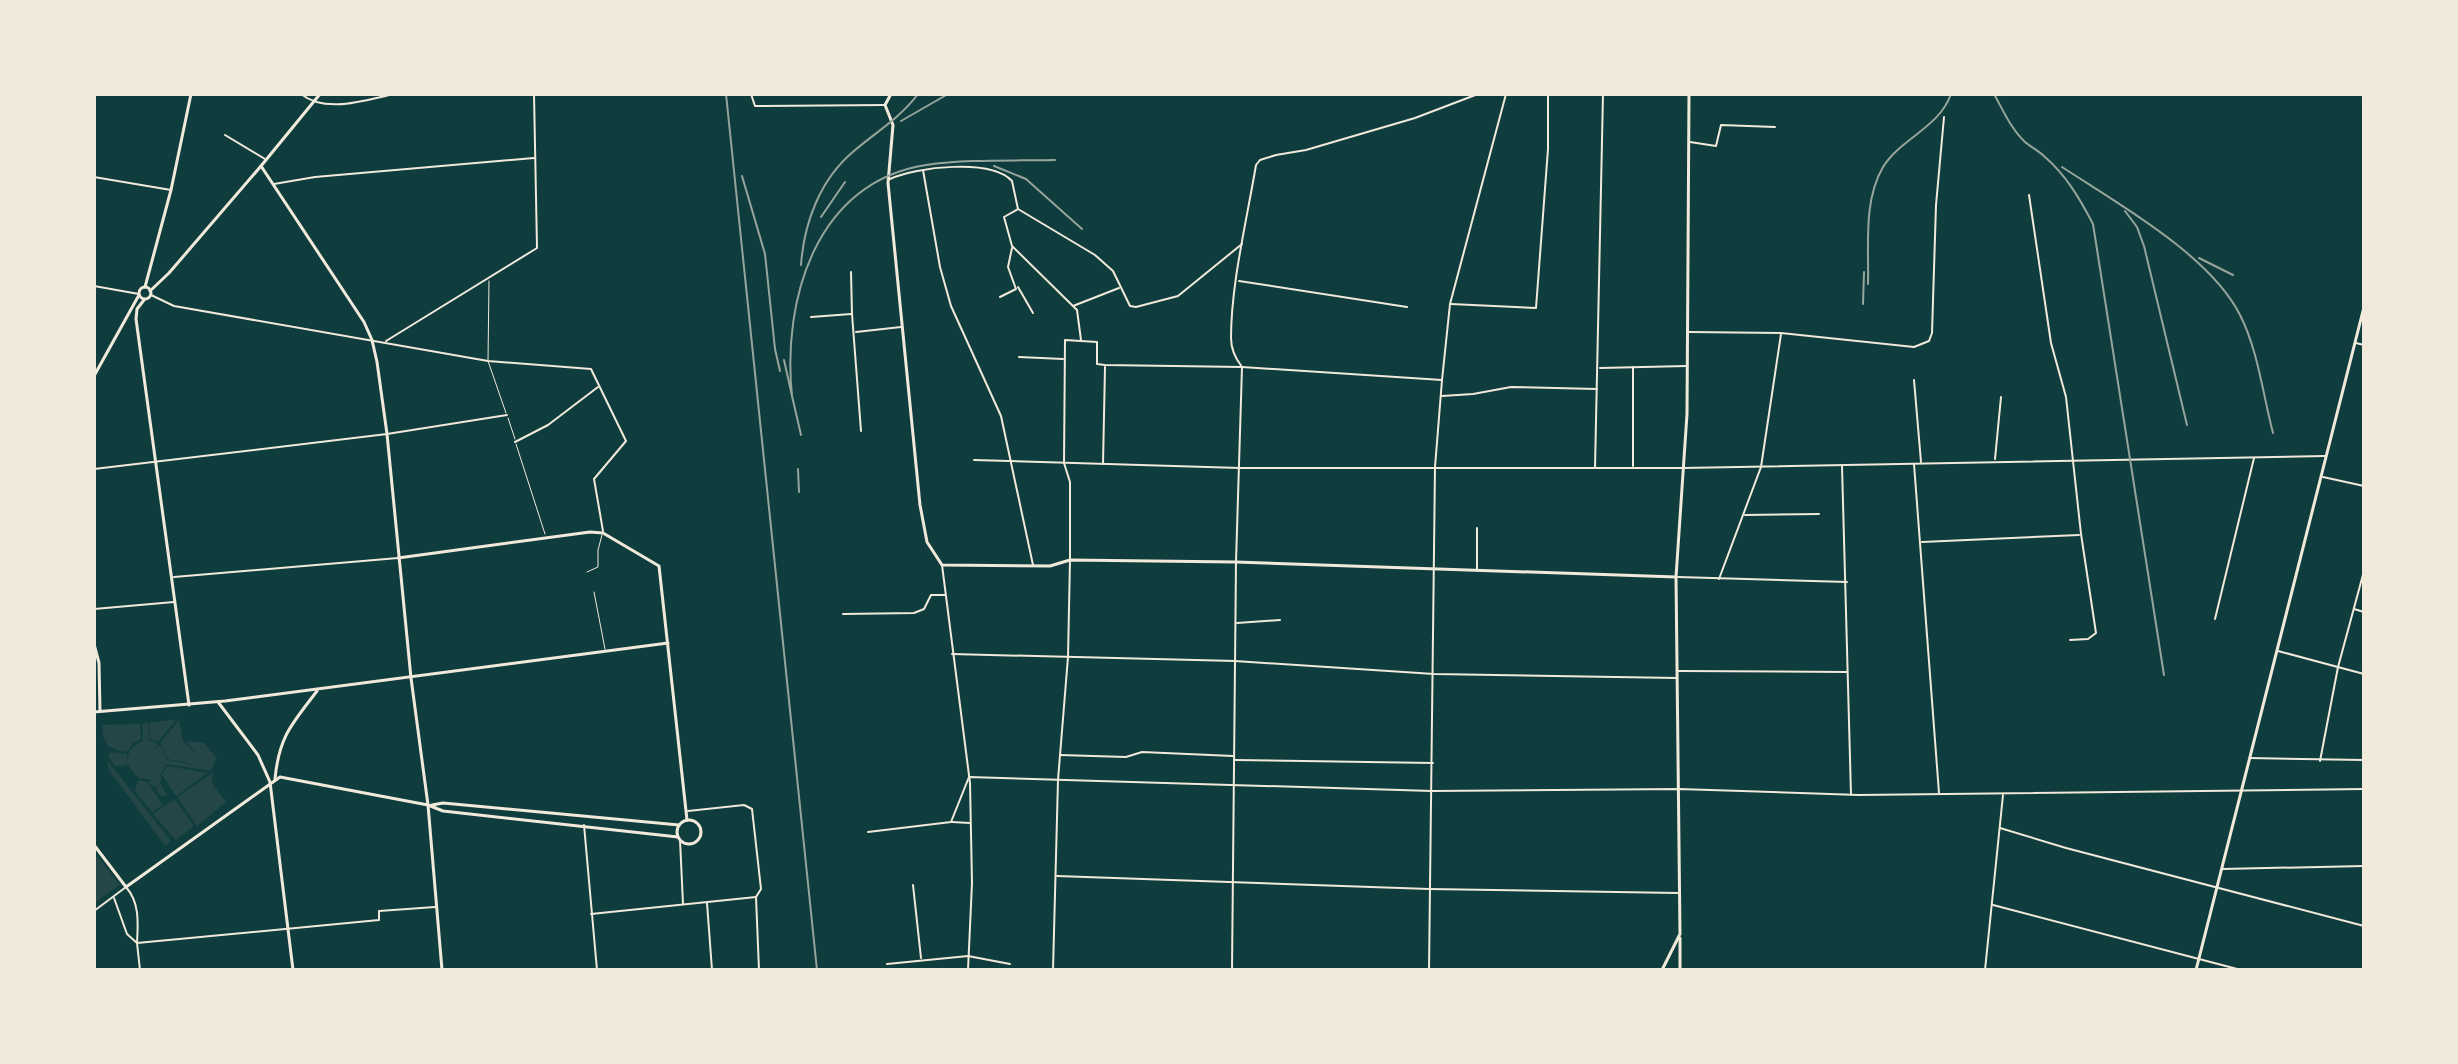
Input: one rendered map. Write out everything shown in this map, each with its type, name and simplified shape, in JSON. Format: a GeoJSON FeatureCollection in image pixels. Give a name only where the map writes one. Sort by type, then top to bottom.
{"type":"FeatureCollection","features":[{"type":"Feature","properties":{"kind":"street"},"geometry":{"type":"LineString","coordinates":[[94,376],[126,314],[145,287],[171,190],[191,94]]}},
{"type":"Feature","properties":{"kind":"street"},"geometry":{"type":"LineString","coordinates":[[301,94],[312,103],[330,105],[394,94]]}},
{"type":"Feature","properties":{"kind":"street"},"geometry":{"type":"LineString","coordinates":[[189,705],[137,309],[320,94]]}},
{"type":"Feature","properties":{"kind":"street"},"geometry":{"type":"LineString","coordinates":[[384,343],[537,248],[534,94]]}},
{"type":"Feature","properties":{"kind":"street"},"geometry":{"type":"LineString","coordinates":[[751,94],[755,106],[885,105]]}},
{"type":"Feature","properties":{"kind":"street"},"geometry":{"type":"LineString","coordinates":[[885,105],[891,94]]}},
{"type":"Feature","properties":{"kind":"street"},"geometry":{"type":"LineString","coordinates":[[1232,970],[1236,562],[1242,367],[1235,358],[1231,340],[1237,281],[1256,165],[1260,160],[1276,155],[1306,150],[1415,118],[1478,94]]}},
{"type":"Feature","properties":{"kind":"street"},"geometry":{"type":"LineString","coordinates":[[1429,970],[1435,467],[1442,380],[1450,304],[1506,94]]}},
{"type":"Feature","properties":{"kind":"street"},"geometry":{"type":"LineString","coordinates":[[1450,304],[1536,308],[1548,149],[1548,94]]}},
{"type":"Feature","properties":{"kind":"street"},"geometry":{"type":"LineString","coordinates":[[1595,468],[1603,94]]}},
{"type":"Feature","properties":{"kind":"street"},"geometry":{"type":"LineString","coordinates":[[1680,970],[1676,577],[1687,366],[1689,94]]}},
{"type":"Feature","properties":{"kind":"street"},"geometry":{"type":"LineString","coordinates":[[885,105],[893,125],[888,181],[920,505],[927,542],[942,565],[969,777],[972,883],[968,970]]}},
{"type":"Feature","properties":{"kind":"street"},"geometry":{"type":"LineString","coordinates":[[1687,332],[1781,333],[1914,347],[1929,341],[1932,333],[1936,205],[1944,117]]}},
{"type":"Feature","properties":{"kind":"street"},"geometry":{"type":"LineString","coordinates":[[1689,142],[1716,146],[1721,125],[1775,127]]}},
{"type":"Feature","properties":{"kind":"street"},"geometry":{"type":"LineString","coordinates":[[225,135],[266,159]]}},
{"type":"Feature","properties":{"kind":"street"},"geometry":{"type":"LineString","coordinates":[[272,184],[315,177],[535,158]]}},
{"type":"Feature","properties":{"kind":"street"},"geometry":{"type":"LineString","coordinates":[[261,166],[364,322],[372,340],[387,434],[411,678],[428,805],[442,970]]}},
{"type":"Feature","properties":{"kind":"street"},"geometry":{"type":"LineString","coordinates":[[888,181],[923,170],[997,170],[1012,181],[1018,209],[1095,255],[1113,271],[1130,306],[1178,296],[1244,243]]}},
{"type":"Feature","properties":{"kind":"street"},"geometry":{"type":"LineString","coordinates":[[923,170],[936,246],[951,306],[1001,416],[1033,565]]}},
{"type":"Feature","properties":{"kind":"street"},"geometry":{"type":"LineString","coordinates":[[94,177],[171,190]]}},
{"type":"Feature","properties":{"kind":"street"},"geometry":{"type":"LineString","coordinates":[[2029,195],[2051,343],[2066,397],[2096,633],[2088,639],[2070,640]]}},
{"type":"Feature","properties":{"kind":"street"},"geometry":{"type":"LineString","coordinates":[[1018,209],[1004,217],[1012,246],[1008,267],[1033,313]]}},
{"type":"Feature","properties":{"kind":"street"},"geometry":{"type":"LineString","coordinates":[[1012,246],[1073,306],[1079,315],[1081,341]]}},
{"type":"Feature","properties":{"kind":"street"},"geometry":{"type":"LineString","coordinates":[[851,272],[861,431]]}},
{"type":"Feature","properties":{"kind":"street"},"geometry":{"type":"LineString","coordinates":[[1237,281],[1407,307]]}},
{"type":"Feature","properties":{"kind":"street"},"geometry":{"type":"LineString","coordinates":[[1000,297],[1016,289],[1016,285]]}},
{"type":"Feature","properties":{"kind":"street"},"geometry":{"type":"LineString","coordinates":[[94,286],[139,295],[144,300]]}},
{"type":"Feature","properties":{"kind":"street"},"geometry":{"type":"LineString","coordinates":[[145,287],[174,306],[488,361],[591,369],[626,441],[594,479],[603,533]]}},
{"type":"Feature","properties":{"kind":"street"},"geometry":{"type":"LineString","coordinates":[[1073,306],[1120,287]]}},
{"type":"Feature","properties":{"kind":"street"},"geometry":{"type":"LineString","coordinates":[[2196,970],[2364,307]]}},
{"type":"Feature","properties":{"kind":"street"},"geometry":{"type":"LineString","coordinates":[[126,314],[136,319]]}},
{"type":"Feature","properties":{"kind":"street"},"geometry":{"type":"LineString","coordinates":[[811,317],[852,314]]}},
{"type":"Feature","properties":{"kind":"street"},"geometry":{"type":"LineString","coordinates":[[854,332],[902,327]]}},
{"type":"Feature","properties":{"kind":"street"},"geometry":{"type":"LineString","coordinates":[[1719,579],[1761,467],[1781,333]]}},
{"type":"Feature","properties":{"kind":"street"},"geometry":{"type":"LineString","coordinates":[[1053,970],[1058,780],[1068,657],[1070,560],[1070,482],[1064,463],[1065,340],[1097,342],[1097,364],[1105,365],[1242,367],[1442,380]]}},
{"type":"Feature","properties":{"kind":"street"},"geometry":{"type":"LineString","coordinates":[[2355,343],[2364,345]]}},
{"type":"Feature","properties":{"kind":"street"},"geometry":{"type":"LineString","coordinates":[[1019,357],[1064,360]]}},
{"type":"Feature","properties":{"kind":"street"},"geometry":{"type":"LineString","coordinates":[[1103,464],[1105,365]]}},
{"type":"Feature","properties":{"kind":"street"},"geometry":{"type":"LineString","coordinates":[[1598,368],[1687,366]]}},
{"type":"Feature","properties":{"kind":"street"},"geometry":{"type":"LineString","coordinates":[[1633,367],[1633,468]]}},
{"type":"Feature","properties":{"kind":"street"},"geometry":{"type":"LineString","coordinates":[[1914,380],[1921,463]]}},
{"type":"Feature","properties":{"kind":"street"},"geometry":{"type":"LineString","coordinates":[[515,442],[548,425],[599,386]]}},
{"type":"Feature","properties":{"kind":"street"},"geometry":{"type":"LineString","coordinates":[[1441,396],[1511,387],[1597,389]]}},
{"type":"Feature","properties":{"kind":"street"},"geometry":{"type":"LineString","coordinates":[[1995,461],[2001,397]]}},
{"type":"Feature","properties":{"kind":"street"},"geometry":{"type":"LineString","coordinates":[[94,469],[387,434],[507,415]]}},
{"type":"Feature","properties":{"kind":"street"},"geometry":{"type":"LineString","coordinates":[[974,460],[1240,468],[1683,468],[2326,456]]}},
{"type":"Feature","properties":{"kind":"street"},"geometry":{"type":"LineString","coordinates":[[2215,619],[2254,457]]}},
{"type":"Feature","properties":{"kind":"street"},"geometry":{"type":"LineString","coordinates":[[1913,463],[1940,794]]}},
{"type":"Feature","properties":{"kind":"street"},"geometry":{"type":"LineString","coordinates":[[1842,465],[1851,795]]}},
{"type":"Feature","properties":{"kind":"street"},"geometry":{"type":"LineString","coordinates":[[2321,477],[2364,486]]}},
{"type":"Feature","properties":{"kind":"street"},"geometry":{"type":"LineString","coordinates":[[1744,515],[1819,514]]}},
{"type":"Feature","properties":{"kind":"street"},"geometry":{"type":"LineString","coordinates":[[1477,528],[1477,570]]}},
{"type":"Feature","properties":{"kind":"street"},"geometry":{"type":"LineString","coordinates":[[172,577],[398,558],[546,537],[603,533],[659,566],[687,820]]}},
{"type":"Feature","properties":{"kind":"street"},"geometry":{"type":"LineString","coordinates":[[1921,542],[2081,534]]}},
{"type":"Feature","properties":{"kind":"street"},"geometry":{"type":"LineString","coordinates":[[942,565],[1050,566],[1070,560],[1236,562],[1847,582]]}},
{"type":"Feature","properties":{"kind":"street"},"geometry":{"type":"LineString","coordinates":[[2320,761],[2338,667],[2364,571]]}},
{"type":"Feature","properties":{"kind":"street"},"geometry":{"type":"LineString","coordinates":[[843,614],[914,613],[924,609],[931,595],[945,595]]}},
{"type":"Feature","properties":{"kind":"street"},"geometry":{"type":"LineString","coordinates":[[94,609],[176,602]]}},
{"type":"Feature","properties":{"kind":"street"},"geometry":{"type":"LineString","coordinates":[[2353,609],[2364,612]]}},
{"type":"Feature","properties":{"kind":"street"},"geometry":{"type":"LineString","coordinates":[[1235,623],[1280,620]]}},
{"type":"Feature","properties":{"kind":"street"},"geometry":{"type":"LineString","coordinates":[[94,712],[218,702],[668,643]]}},
{"type":"Feature","properties":{"kind":"street"},"geometry":{"type":"LineString","coordinates":[[94,644],[100,712]]}},
{"type":"Feature","properties":{"kind":"street"},"geometry":{"type":"LineString","coordinates":[[2277,651],[2364,674]]}},
{"type":"Feature","properties":{"kind":"street"},"geometry":{"type":"LineString","coordinates":[[952,654],[1235,661],[1434,674],[1677,678]]}},
{"type":"Feature","properties":{"kind":"street"},"geometry":{"type":"LineString","coordinates":[[1678,671],[1848,672]]}},
{"type":"Feature","properties":{"kind":"street"},"geometry":{"type":"LineString","coordinates":[[275,779],[286,731],[317,690]]}},
{"type":"Feature","properties":{"kind":"street"},"geometry":{"type":"LineString","coordinates":[[218,702],[258,755],[270,782],[293,970]]}},
{"type":"Feature","properties":{"kind":"street"},"geometry":{"type":"LineString","coordinates":[[1060,755],[1126,757],[1142,752],[1234,758],[1433,763]]}},
{"type":"Feature","properties":{"kind":"street"},"geometry":{"type":"LineString","coordinates":[[2249,758],[2364,760]]}},
{"type":"Feature","properties":{"kind":"street"},"geometry":{"type":"LineString","coordinates":[[969,777],[1234,784],[1334,790],[1679,789],[1851,795],[2364,789]]}},
{"type":"Feature","properties":{"kind":"street"},"geometry":{"type":"LineString","coordinates":[[951,822],[969,777]]}},
{"type":"Feature","properties":{"kind":"street"},"geometry":{"type":"LineString","coordinates":[[94,911],[275,779],[293,778],[428,805],[443,811],[584,825],[679,839],[687,845],[699,839],[699,826],[687,820]]}},
{"type":"Feature","properties":{"kind":"street"},"geometry":{"type":"LineString","coordinates":[[1985,970],[2003,794]]}},
{"type":"Feature","properties":{"kind":"street"},"geometry":{"type":"LineString","coordinates":[[428,805],[443,803],[679,825],[687,820]]}},
{"type":"Feature","properties":{"kind":"street"},"geometry":{"type":"LineString","coordinates":[[687,811],[744,805],[752,809],[761,889],[756,897],[759,970]]}},
{"type":"Feature","properties":{"kind":"street"},"geometry":{"type":"LineString","coordinates":[[583,817],[597,970]]}},
{"type":"Feature","properties":{"kind":"street"},"geometry":{"type":"LineString","coordinates":[[868,832],[951,822],[971,823]]}},
{"type":"Feature","properties":{"kind":"street"},"geometry":{"type":"LineString","coordinates":[[679,825],[683,905]]}},
{"type":"Feature","properties":{"kind":"street"},"geometry":{"type":"LineString","coordinates":[[2000,828],[2364,926]]}},
{"type":"Feature","properties":{"kind":"street"},"geometry":{"type":"LineString","coordinates":[[94,845],[134,896],[140,970]]}},
{"type":"Feature","properties":{"kind":"street"},"geometry":{"type":"LineString","coordinates":[[2222,869],[2364,866]]}},
{"type":"Feature","properties":{"kind":"street"},"geometry":{"type":"LineString","coordinates":[[1056,876],[1429,889],[1679,893]]}},
{"type":"Feature","properties":{"kind":"street"},"geometry":{"type":"LineString","coordinates":[[913,885],[921,959]]}},
{"type":"Feature","properties":{"kind":"street"},"geometry":{"type":"LineString","coordinates":[[114,896],[123,926],[137,943]]}},
{"type":"Feature","properties":{"kind":"street"},"geometry":{"type":"LineString","coordinates":[[591,914],[756,897]]}},
{"type":"Feature","properties":{"kind":"street"},"geometry":{"type":"LineString","coordinates":[[707,902],[712,970]]}},
{"type":"Feature","properties":{"kind":"street"},"geometry":{"type":"LineString","coordinates":[[1993,905],[2241,970]]}},
{"type":"Feature","properties":{"kind":"street"},"geometry":{"type":"LineString","coordinates":[[137,943],[379,920],[379,911],[437,907]]}},
{"type":"Feature","properties":{"kind":"street"},"geometry":{"type":"LineString","coordinates":[[1662,970],[1680,934]]}},
{"type":"Feature","properties":{"kind":"street"},"geometry":{"type":"LineString","coordinates":[[887,964],[968,956],[1010,964]]}},
{"type":"Feature","properties":{"kind":"lane"},"geometry":{"type":"LineString","coordinates":[[489,277],[488,361],[546,537]]}},
{"type":"Feature","properties":{"kind":"lane"},"geometry":{"type":"LineString","coordinates":[[587,572],[598,567],[598,550],[603,533]]}},
{"type":"Feature","properties":{"kind":"lane"},"geometry":{"type":"LineString","coordinates":[[594,592],[605,652]]}},
{"type":"Feature","properties":{"kind":"shaded area"},"geometry":{"type":"Polygon","coordinates":[[[177,719],[158,742],[150,739],[149,723],[177,719]]]}},
{"type":"Feature","properties":{"kind":"shaded area"},"geometry":{"type":"Polygon","coordinates":[[[179,720],[183,741],[203,760],[185,741],[204,743],[217,758],[211,771],[166,764],[160,782],[168,793],[162,797],[157,787],[149,785],[151,780],[138,778],[140,772],[137,777],[127,763],[115,766],[108,756],[110,752],[127,754],[127,761],[130,749],[143,740],[142,724],[148,723],[149,740],[158,744],[153,752],[159,745],[163,749],[160,743],[179,720]]]}},
{"type":"Feature","properties":{"kind":"shaded area"},"geometry":{"type":"Polygon","coordinates":[[[140,724],[141,739],[133,743],[127,752],[111,747],[105,741],[102,725],[140,724]]]}},
{"type":"Feature","properties":{"kind":"shaded area"},"geometry":{"type":"Polygon","coordinates":[[[107,760],[171,841],[165,846],[109,770],[107,760]]]}},
{"type":"Feature","properties":{"kind":"shaded area"},"geometry":{"type":"Polygon","coordinates":[[[167,766],[208,773],[176,796],[162,775],[167,766]]]}},
{"type":"Feature","properties":{"kind":"shaded area"},"geometry":{"type":"Polygon","coordinates":[[[214,772],[211,782],[226,802],[197,826],[177,797],[214,772]]]}},
{"type":"Feature","properties":{"kind":"shaded area"},"geometry":{"type":"Polygon","coordinates":[[[138,780],[147,782],[163,805],[152,812],[135,791],[138,780]]]}},
{"type":"Feature","properties":{"kind":"shaded area"},"geometry":{"type":"Polygon","coordinates":[[[175,799],[194,826],[176,840],[153,814],[175,799]]]}},
{"type":"Feature","properties":{"kind":"shaded area"},"geometry":{"type":"Polygon","coordinates":[[[94,852],[120,885],[94,903],[94,852]]]}},
{"type":"Feature","properties":{"kind":"railway"},"geometry":{"type":"LineString","coordinates":[[726,94],[817,970]]}},
{"type":"Feature","properties":{"kind":"railway"},"geometry":{"type":"LineString","coordinates":[[801,265],[810,218],[823,188],[842,162],[896,118],[918,94]]}},
{"type":"Feature","properties":{"kind":"railway"},"geometry":{"type":"LineString","coordinates":[[901,121],[948,94]]}},
{"type":"Feature","properties":{"kind":"railway"},"geometry":{"type":"LineString","coordinates":[[1868,284],[1868,224],[1877,180],[1891,157],[1938,116],[1951,94]]}},
{"type":"Feature","properties":{"kind":"railway"},"geometry":{"type":"LineString","coordinates":[[1994,94],[2025,142],[2060,172],[2093,224],[2164,675]]}},
{"type":"Feature","properties":{"kind":"railway"},"geometry":{"type":"LineString","coordinates":[[2359,94],[2364,96]]}},
{"type":"Feature","properties":{"kind":"railway"},"geometry":{"type":"LineString","coordinates":[[784,360],[792,396],[790,359],[793,322],[801,285],[814,251],[833,220],[857,195],[888,176],[926,165],[1055,160]]}},
{"type":"Feature","properties":{"kind":"railway"},"geometry":{"type":"LineString","coordinates":[[994,166],[1026,179],[1082,229]]}},
{"type":"Feature","properties":{"kind":"railway"},"geometry":{"type":"LineString","coordinates":[[2062,167],[2185,251],[2226,293],[2240,315],[2251,343],[2273,433]]}},
{"type":"Feature","properties":{"kind":"railway"},"geometry":{"type":"LineString","coordinates":[[742,176],[765,254],[780,371]]}},
{"type":"Feature","properties":{"kind":"railway"},"geometry":{"type":"LineString","coordinates":[[821,217],[845,182]]}},
{"type":"Feature","properties":{"kind":"railway"},"geometry":{"type":"LineString","coordinates":[[2125,211],[2137,227],[2144,246],[2187,425]]}},
{"type":"Feature","properties":{"kind":"railway"},"geometry":{"type":"LineString","coordinates":[[2199,258],[2233,275]]}},
{"type":"Feature","properties":{"kind":"railway"},"geometry":{"type":"LineString","coordinates":[[1863,304],[1864,272]]}},
{"type":"Feature","properties":{"kind":"railway"},"geometry":{"type":"LineString","coordinates":[[792,396],[801,435]]}},
{"type":"Feature","properties":{"kind":"railway"},"geometry":{"type":"LineString","coordinates":[[798,469],[799,492]]}}]}
